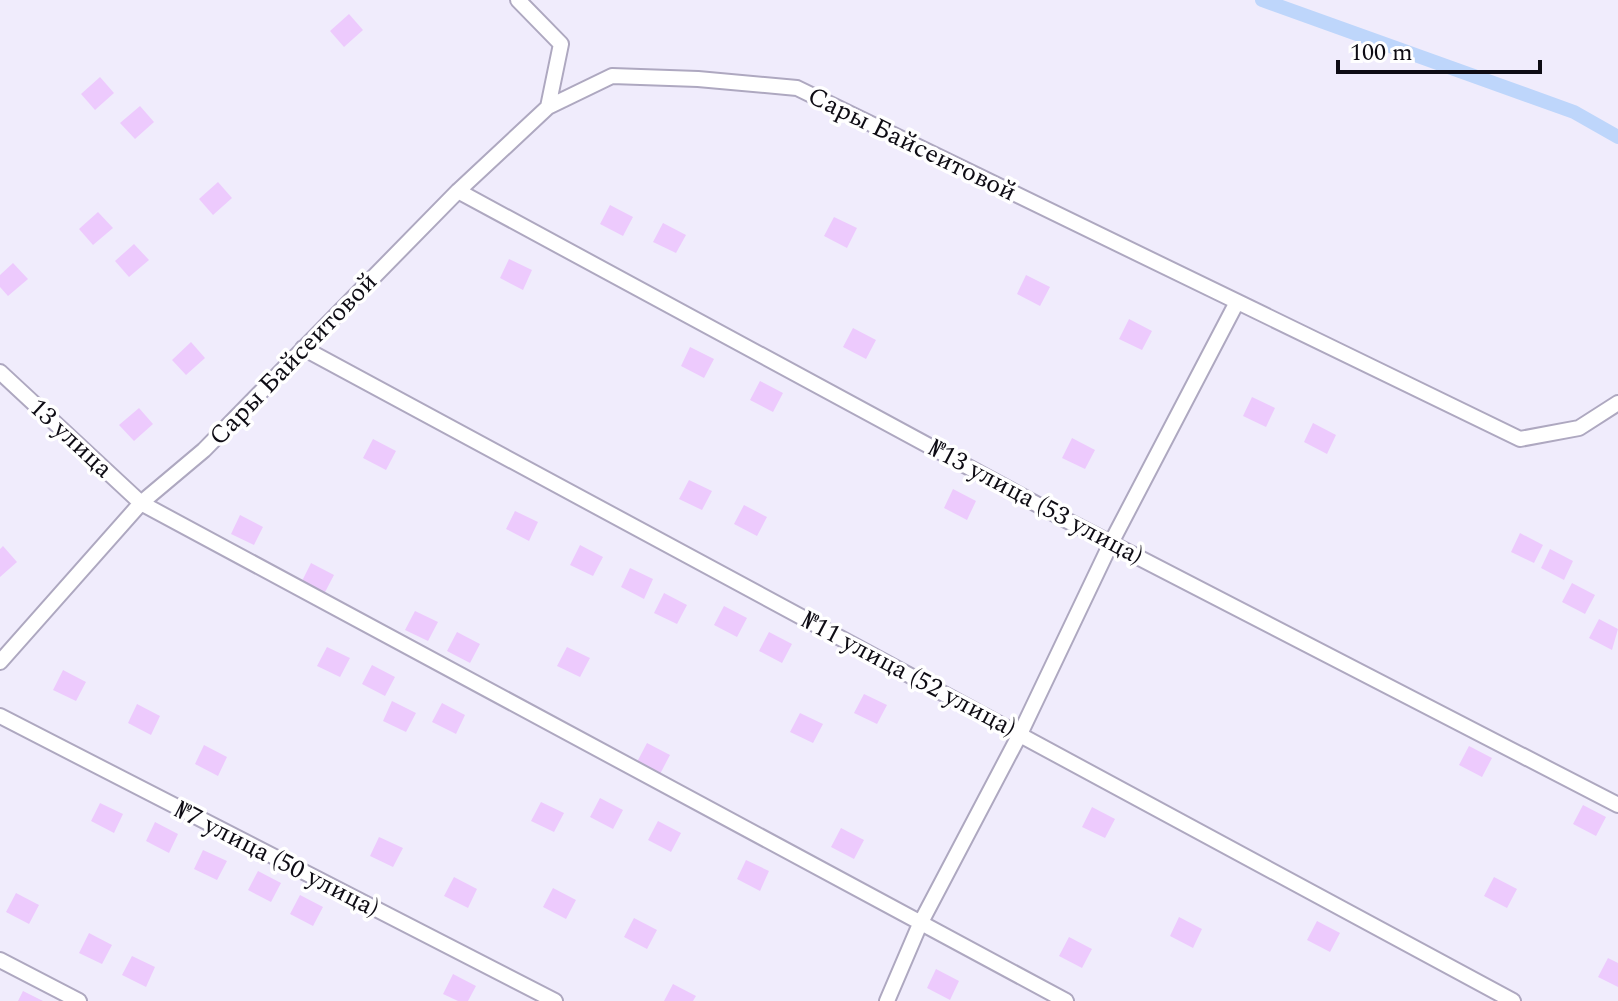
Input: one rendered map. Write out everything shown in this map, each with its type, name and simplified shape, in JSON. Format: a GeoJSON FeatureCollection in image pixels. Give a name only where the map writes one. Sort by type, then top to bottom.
{"type":"FeatureCollection","features":[{"type":"Feature","properties":{"kind":"street"},"geometry":{"type":"LineString","coordinates":[[518,0],[561,44],[548,107]]}},
{"type":"Feature","properties":{"kind":"street","name":"Сары Байсеитовой"},"geometry":{"type":"LineString","coordinates":[[0,662],[141,503],[204,450],[458,191],[548,107],[612,76],[698,79],[797,88],[1520,439],[1579,428],[1618,403]]}},
{"type":"Feature","properties":{"kind":"street","name":"№13 улица (53 улица)"},"geometry":{"type":"LineString","coordinates":[[458,191],[1111,543],[1618,805]]}},
{"type":"Feature","properties":{"kind":"street"},"geometry":{"type":"LineString","coordinates":[[887,1001],[920,924],[1020,734],[1111,543],[1237,302]]}},
{"type":"Feature","properties":{"kind":"street","name":"№11 улица (52 улица)"},"geometry":{"type":"LineString","coordinates":[[303,348],[1513,1001]]}},
{"type":"Feature","properties":{"kind":"street","name":"13 улица"},"geometry":{"type":"LineString","coordinates":[[0,372],[141,503],[1066,1001]]}},
{"type":"Feature","properties":{"kind":"street","name":"№7 улица (50 улица)"},"geometry":{"type":"LineString","coordinates":[[0,716],[555,1001]]}},
{"type":"Feature","properties":{"kind":"street"},"geometry":{"type":"LineString","coordinates":[[0,960],[79,1001]]}},
{"type":"Feature","properties":{"kind":"building"},"geometry":{"type":"Polygon","coordinates":[[[349,14],[363,30],[344,47],[330,31],[349,14]]]}},
{"type":"Feature","properties":{"kind":"building"},"geometry":{"type":"Polygon","coordinates":[[[100,77],[114,93],[95,110],[81,94],[100,77]]]}},
{"type":"Feature","properties":{"kind":"building"},"geometry":{"type":"Polygon","coordinates":[[[140,106],[154,122],[135,139],[120,123],[140,106]]]}},
{"type":"Feature","properties":{"kind":"building"},"geometry":{"type":"Polygon","coordinates":[[[218,182],[232,198],[213,215],[199,199],[218,182]]]}},
{"type":"Feature","properties":{"kind":"building"},"geometry":{"type":"Polygon","coordinates":[[[610,205],[633,217],[623,236],[600,224],[610,205]]]}},
{"type":"Feature","properties":{"kind":"building"},"geometry":{"type":"Polygon","coordinates":[[[98,212],[113,228],[93,245],[79,229],[98,212]]]}},
{"type":"Feature","properties":{"kind":"building"},"geometry":{"type":"Polygon","coordinates":[[[834,217],[857,228],[847,248],[824,236],[834,217]]]}},
{"type":"Feature","properties":{"kind":"building"},"geometry":{"type":"Polygon","coordinates":[[[663,223],[686,235],[676,253],[653,242],[663,223]]]}},
{"type":"Feature","properties":{"kind":"building"},"geometry":{"type":"Polygon","coordinates":[[[134,244],[149,260],[129,277],[115,261],[134,244]]]}},
{"type":"Feature","properties":{"kind":"building"},"geometry":{"type":"Polygon","coordinates":[[[509,259],[532,270],[523,290],[500,278],[509,259]]]}},
{"type":"Feature","properties":{"kind":"building"},"geometry":{"type":"Polygon","coordinates":[[[13,263],[28,279],[8,296],[0,287],[0,275],[13,263]]]}},
{"type":"Feature","properties":{"kind":"building"},"geometry":{"type":"Polygon","coordinates":[[[1026,275],[1050,287],[1040,306],[1017,294],[1026,275]]]}},
{"type":"Feature","properties":{"kind":"building"},"geometry":{"type":"Polygon","coordinates":[[[1129,319],[1152,331],[1142,350],[1119,339],[1129,319]]]}},
{"type":"Feature","properties":{"kind":"building"},"geometry":{"type":"Polygon","coordinates":[[[853,328],[876,340],[866,359],[843,347],[853,328]]]}},
{"type":"Feature","properties":{"kind":"building"},"geometry":{"type":"Polygon","coordinates":[[[191,342],[205,358],[186,375],[172,360],[191,342]]]}},
{"type":"Feature","properties":{"kind":"building"},"geometry":{"type":"Polygon","coordinates":[[[690,347],[714,359],[704,378],[681,366],[690,347]]]}},
{"type":"Feature","properties":{"kind":"building"},"geometry":{"type":"Polygon","coordinates":[[[760,381],[783,393],[773,412],[750,400],[760,381]]]}},
{"type":"Feature","properties":{"kind":"building"},"geometry":{"type":"Polygon","coordinates":[[[1252,397],[1275,408],[1266,427],[1243,416],[1252,397]]]}},
{"type":"Feature","properties":{"kind":"building"},"geometry":{"type":"Polygon","coordinates":[[[139,408],[153,424],[134,441],[119,425],[139,408]]]}},
{"type":"Feature","properties":{"kind":"building"},"geometry":{"type":"Polygon","coordinates":[[[1313,423],[1336,435],[1327,454],[1304,442],[1313,423]]]}},
{"type":"Feature","properties":{"kind":"building"},"geometry":{"type":"Polygon","coordinates":[[[1072,438],[1095,450],[1085,469],[1062,458],[1072,438]]]}},
{"type":"Feature","properties":{"kind":"building"},"geometry":{"type":"Polygon","coordinates":[[[373,439],[396,451],[386,470],[363,458],[373,439]]]}},
{"type":"Feature","properties":{"kind":"building"},"geometry":{"type":"Polygon","coordinates":[[[689,480],[712,491],[702,510],[679,499],[689,480]]]}},
{"type":"Feature","properties":{"kind":"building"},"geometry":{"type":"Polygon","coordinates":[[[953,489],[976,501],[967,520],[944,508],[953,489]]]}},
{"type":"Feature","properties":{"kind":"building"},"geometry":{"type":"Polygon","coordinates":[[[744,505],[767,517],[757,536],[734,524],[744,505]]]}},
{"type":"Feature","properties":{"kind":"building"},"geometry":{"type":"Polygon","coordinates":[[[515,511],[538,522],[529,541],[506,529],[515,511]]]}},
{"type":"Feature","properties":{"kind":"building"},"geometry":{"type":"Polygon","coordinates":[[[240,515],[263,527],[254,545],[231,534],[240,515]]]}},
{"type":"Feature","properties":{"kind":"building"},"geometry":{"type":"Polygon","coordinates":[[[1520,533],[1543,545],[1534,563],[1511,552],[1520,533]]]}},
{"type":"Feature","properties":{"kind":"building"},"geometry":{"type":"Polygon","coordinates":[[[580,545],[603,557],[593,576],[570,565],[580,545]]]}},
{"type":"Feature","properties":{"kind":"building"},"geometry":{"type":"Polygon","coordinates":[[[3,546],[17,562],[0,577],[0,549],[3,546]]]}},
{"type":"Feature","properties":{"kind":"building"},"geometry":{"type":"Polygon","coordinates":[[[1550,549],[1573,561],[1564,580],[1541,568],[1550,549]]]}},
{"type":"Feature","properties":{"kind":"building"},"geometry":{"type":"Polygon","coordinates":[[[311,563],[334,575],[324,594],[301,583],[311,563]]]}},
{"type":"Feature","properties":{"kind":"building"},"geometry":{"type":"Polygon","coordinates":[[[630,568],[653,579],[644,599],[621,587],[630,568]]]}},
{"type":"Feature","properties":{"kind":"building"},"geometry":{"type":"Polygon","coordinates":[[[1572,583],[1595,595],[1585,614],[1562,602],[1572,583]]]}},
{"type":"Feature","properties":{"kind":"building"},"geometry":{"type":"Polygon","coordinates":[[[664,593],[687,605],[677,624],[654,613],[664,593]]]}},
{"type":"Feature","properties":{"kind":"building"},"geometry":{"type":"Polygon","coordinates":[[[724,606],[747,618],[737,637],[714,625],[724,606]]]}},
{"type":"Feature","properties":{"kind":"building"},"geometry":{"type":"Polygon","coordinates":[[[415,611],[438,622],[428,641],[405,630],[415,611]]]}},
{"type":"Feature","properties":{"kind":"building"},"geometry":{"type":"Polygon","coordinates":[[[1599,619],[1618,629],[1612,650],[1589,638],[1599,619]]]}},
{"type":"Feature","properties":{"kind":"building"},"geometry":{"type":"Polygon","coordinates":[[[457,632],[480,644],[470,663],[447,651],[457,632]]]}},
{"type":"Feature","properties":{"kind":"building"},"geometry":{"type":"Polygon","coordinates":[[[769,632],[792,644],[782,663],[759,651],[769,632]]]}},
{"type":"Feature","properties":{"kind":"building"},"geometry":{"type":"Polygon","coordinates":[[[327,647],[350,658],[340,677],[317,666],[327,647]]]}},
{"type":"Feature","properties":{"kind":"building"},"geometry":{"type":"Polygon","coordinates":[[[567,647],[590,658],[580,677],[557,666],[567,647]]]}},
{"type":"Feature","properties":{"kind":"building"},"geometry":{"type":"Polygon","coordinates":[[[372,665],[395,677],[385,696],[362,684],[372,665]]]}},
{"type":"Feature","properties":{"kind":"building"},"geometry":{"type":"Polygon","coordinates":[[[63,670],[86,682],[76,701],[53,690],[63,670]]]}},
{"type":"Feature","properties":{"kind":"building"},"geometry":{"type":"Polygon","coordinates":[[[864,694],[887,705],[877,724],[854,713],[864,694]]]}},
{"type":"Feature","properties":{"kind":"building"},"geometry":{"type":"Polygon","coordinates":[[[392,701],[416,713],[406,732],[383,721],[392,701]]]}},
{"type":"Feature","properties":{"kind":"building"},"geometry":{"type":"Polygon","coordinates":[[[442,703],[465,715],[456,734],[432,722],[442,703]]]}},
{"type":"Feature","properties":{"kind":"building"},"geometry":{"type":"Polygon","coordinates":[[[137,704],[160,716],[151,735],[128,723],[137,704]]]}},
{"type":"Feature","properties":{"kind":"building"},"geometry":{"type":"Polygon","coordinates":[[[800,713],[823,724],[813,743],[790,732],[800,713]]]}},
{"type":"Feature","properties":{"kind":"building"},"geometry":{"type":"Polygon","coordinates":[[[647,743],[670,755],[660,774],[637,762],[647,743]]]}},
{"type":"Feature","properties":{"kind":"building"},"geometry":{"type":"Polygon","coordinates":[[[204,745],[227,757],[218,776],[195,764],[204,745]]]}},
{"type":"Feature","properties":{"kind":"building"},"geometry":{"type":"Polygon","coordinates":[[[1469,746],[1492,758],[1482,777],[1459,765],[1469,746]]]}},
{"type":"Feature","properties":{"kind":"building"},"geometry":{"type":"Polygon","coordinates":[[[600,798],[623,810],[613,829],[590,817],[600,798]]]}},
{"type":"Feature","properties":{"kind":"building"},"geometry":{"type":"Polygon","coordinates":[[[541,802],[564,813],[554,832],[531,821],[541,802]]]}},
{"type":"Feature","properties":{"kind":"building"},"geometry":{"type":"Polygon","coordinates":[[[100,803],[123,814],[114,833],[91,821],[100,803]]]}},
{"type":"Feature","properties":{"kind":"building"},"geometry":{"type":"Polygon","coordinates":[[[1583,805],[1606,817],[1596,836],[1573,824],[1583,805]]]}},
{"type":"Feature","properties":{"kind":"building"},"geometry":{"type":"Polygon","coordinates":[[[1092,807],[1115,819],[1105,838],[1082,827],[1092,807]]]}},
{"type":"Feature","properties":{"kind":"building"},"geometry":{"type":"Polygon","coordinates":[[[658,821],[681,833],[671,852],[648,840],[658,821]]]}},
{"type":"Feature","properties":{"kind":"building"},"geometry":{"type":"Polygon","coordinates":[[[155,822],[178,834],[169,853],[146,841],[155,822]]]}},
{"type":"Feature","properties":{"kind":"building"},"geometry":{"type":"Polygon","coordinates":[[[841,828],[864,840],[854,859],[831,847],[841,828]]]}},
{"type":"Feature","properties":{"kind":"building"},"geometry":{"type":"Polygon","coordinates":[[[379,837],[403,848],[393,867],[370,856],[379,837]]]}},
{"type":"Feature","properties":{"kind":"building"},"geometry":{"type":"Polygon","coordinates":[[[203,850],[227,861],[217,880],[194,869],[203,850]]]}},
{"type":"Feature","properties":{"kind":"building"},"geometry":{"type":"Polygon","coordinates":[[[746,860],[769,871],[760,891],[737,879],[746,860]]]}},
{"type":"Feature","properties":{"kind":"building"},"geometry":{"type":"Polygon","coordinates":[[[258,871],[281,883],[271,902],[248,890],[258,871]]]}},
{"type":"Feature","properties":{"kind":"building"},"geometry":{"type":"Polygon","coordinates":[[[454,877],[477,889],[468,908],[444,896],[454,877]]]}},
{"type":"Feature","properties":{"kind":"building"},"geometry":{"type":"Polygon","coordinates":[[[1494,877],[1517,889],[1507,908],[1484,896],[1494,877]]]}},
{"type":"Feature","properties":{"kind":"building"},"geometry":{"type":"Polygon","coordinates":[[[553,888],[576,900],[566,919],[543,907],[553,888]]]}},
{"type":"Feature","properties":{"kind":"building"},"geometry":{"type":"Polygon","coordinates":[[[16,893],[39,905],[29,924],[6,912],[16,893]]]}},
{"type":"Feature","properties":{"kind":"building"},"geometry":{"type":"Polygon","coordinates":[[[300,895],[323,907],[313,926],[290,914],[300,895]]]}},
{"type":"Feature","properties":{"kind":"building"},"geometry":{"type":"Polygon","coordinates":[[[1179,917],[1202,929],[1193,948],[1170,936],[1179,917]]]}},
{"type":"Feature","properties":{"kind":"building"},"geometry":{"type":"Polygon","coordinates":[[[634,918],[657,930],[647,949],[624,937],[634,918]]]}},
{"type":"Feature","properties":{"kind":"building"},"geometry":{"type":"Polygon","coordinates":[[[1317,921],[1340,933],[1330,952],[1307,940],[1317,921]]]}},
{"type":"Feature","properties":{"kind":"building"},"geometry":{"type":"Polygon","coordinates":[[[89,933],[112,945],[102,964],[79,953],[89,933]]]}},
{"type":"Feature","properties":{"kind":"building"},"geometry":{"type":"Polygon","coordinates":[[[1069,937],[1092,949],[1082,968],[1059,956],[1069,937]]]}},
{"type":"Feature","properties":{"kind":"building"},"geometry":{"type":"Polygon","coordinates":[[[132,956],[155,967],[146,987],[122,975],[132,956]]]}},
{"type":"Feature","properties":{"kind":"building"},"geometry":{"type":"Polygon","coordinates":[[[1608,958],[1618,963],[1618,987],[1598,977],[1608,958]]]}},
{"type":"Feature","properties":{"kind":"building"},"geometry":{"type":"Polygon","coordinates":[[[936,969],[959,981],[950,1000],[927,988],[936,969]]]}},
{"type":"Feature","properties":{"kind":"building"},"geometry":{"type":"Polygon","coordinates":[[[453,974],[476,986],[468,1001],[458,1001],[443,994],[453,974]]]}},
{"type":"Feature","properties":{"kind":"building"},"geometry":{"type":"Polygon","coordinates":[[[673,984],[696,996],[693,1001],[664,1001],[673,984]]]}},
{"type":"Feature","properties":{"kind":"building"},"geometry":{"type":"Polygon","coordinates":[[[23,991],[43,1001],[18,1001],[23,991]]]}},
{"type":"Feature","properties":{"kind":"waterway"},"geometry":{"type":"LineString","coordinates":[[1262,0],[1574,112],[1618,137]]}}]}
